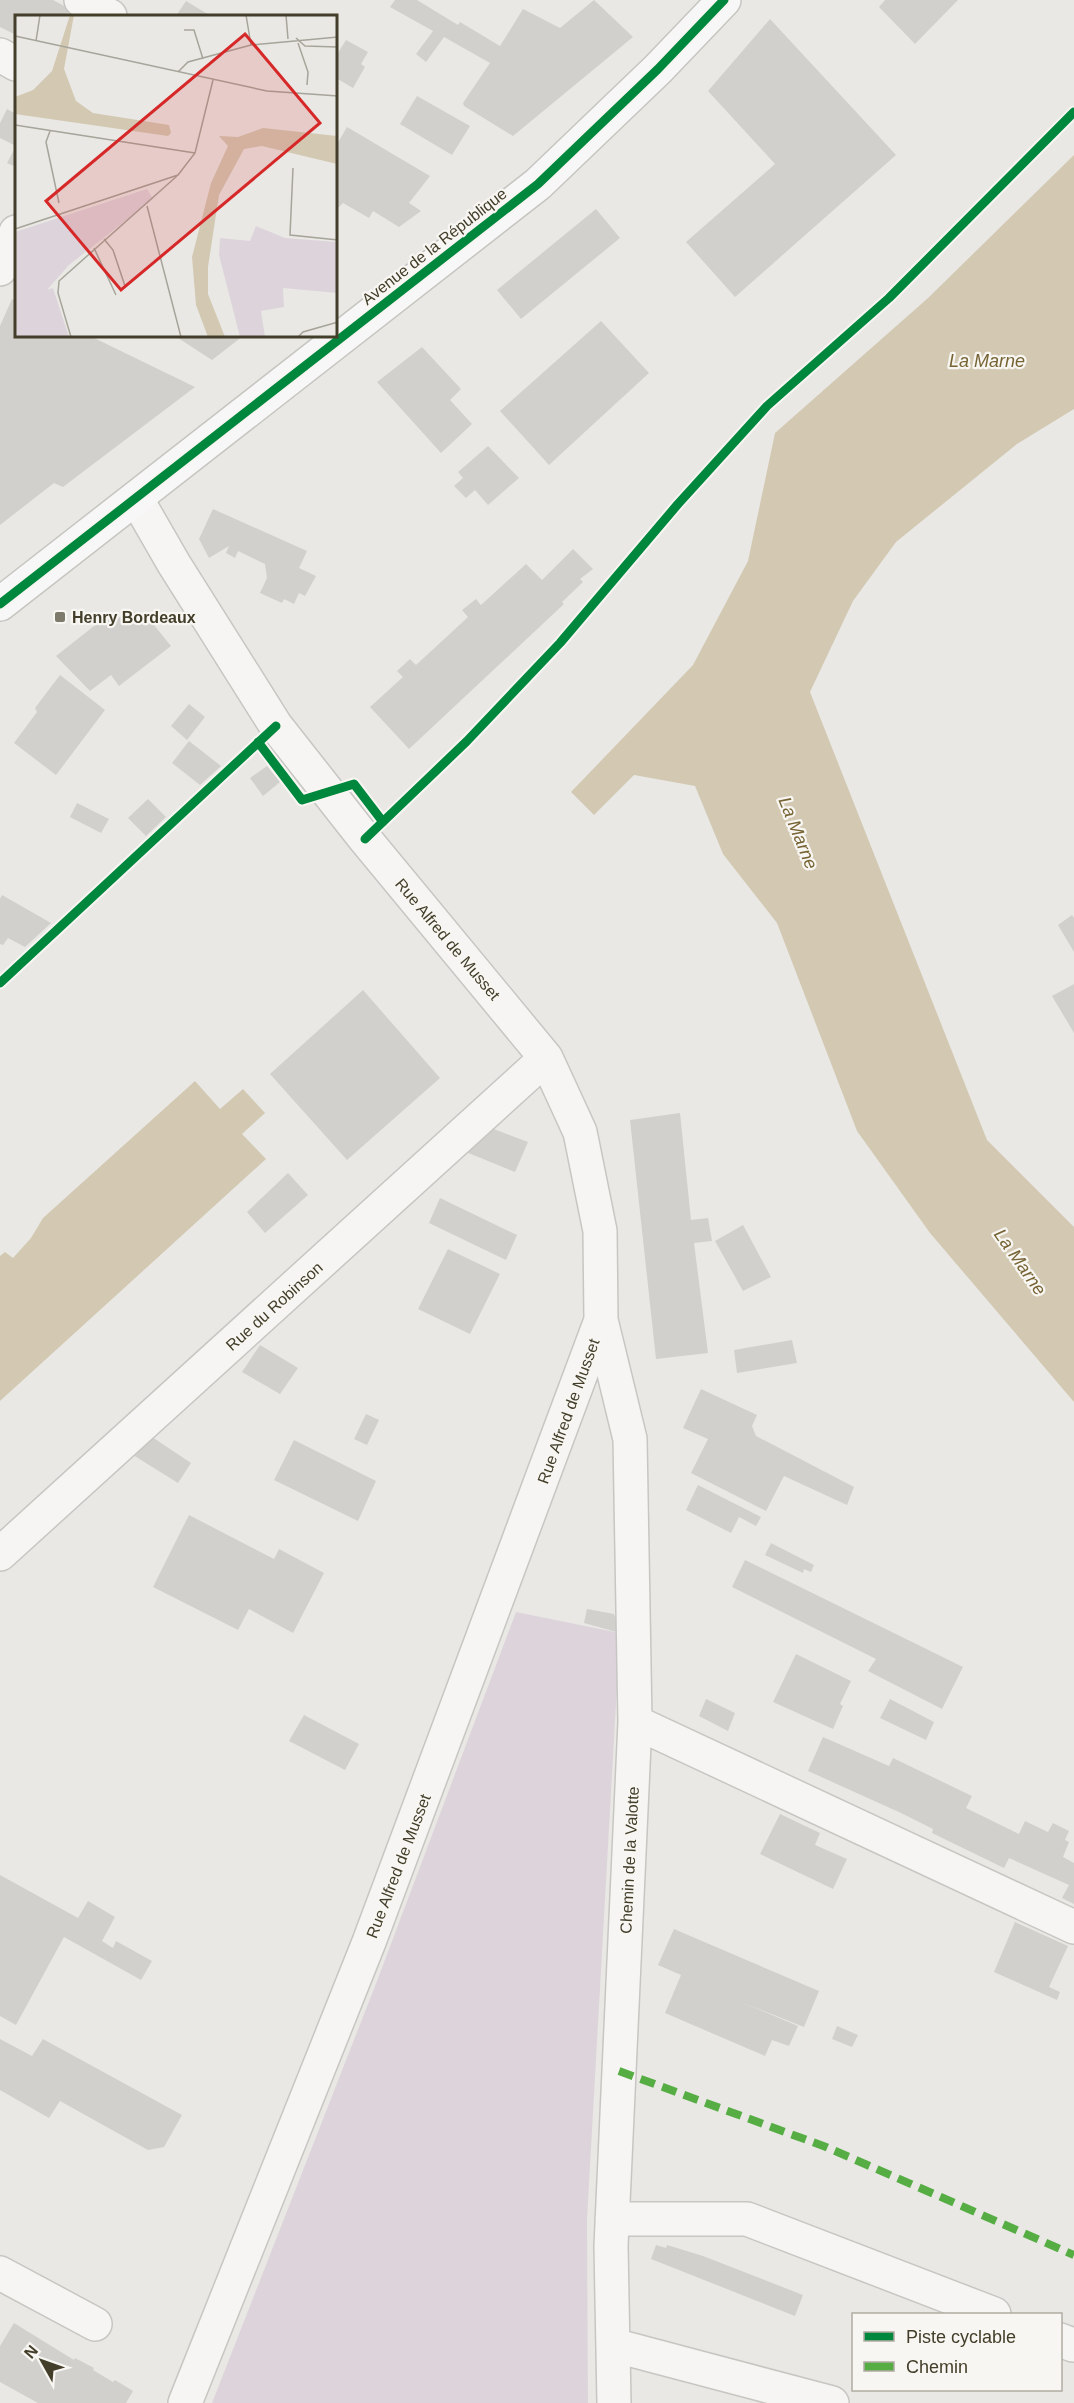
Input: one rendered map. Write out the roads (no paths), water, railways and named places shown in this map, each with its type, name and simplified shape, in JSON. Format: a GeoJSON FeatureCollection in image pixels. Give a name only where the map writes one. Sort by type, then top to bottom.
{"type":"FeatureCollection","features":[{"type":"Feature","properties":{"kind":"main road","name":"Avenue de la République"},"geometry":{"type":"LineString","coordinates":[[0,604],[538,184],[658,69],[724,0]]}},
{"type":"Feature","properties":{"kind":"street"},"geometry":{"type":"LineString","coordinates":[[81,0],[108,15]]}},
{"type":"Feature","properties":{"kind":"street"},"geometry":{"type":"LineString","coordinates":[[118,15],[127,0]]}},
{"type":"Feature","properties":{"kind":"street"},"geometry":{"type":"LineString","coordinates":[[0,55],[15,63]]}},
{"type":"Feature","properties":{"kind":"street"},"geometry":{"type":"LineString","coordinates":[[0,269],[15,234]]}},
{"type":"Feature","properties":{"kind":"street","name":"Rue Alfred de Musset"},"geometry":{"type":"LineString","coordinates":[[136,498],[174,564],[276,726],[365,839],[546,1058],[580,1132],[600,1231],[601,1320],[369,1942],[185,2403]]}},
{"type":"Feature","properties":{"kind":"street","name":"Rue du Robinson"},"geometry":{"type":"LineString","coordinates":[[0,1554],[546,1058]]}},
{"type":"Feature","properties":{"kind":"street","name":"Chemin de la Valotte"},"geometry":{"type":"LineString","coordinates":[[601,1320],[630,1439],[635,1722],[612,2219],[614,2403]]}},
{"type":"Feature","properties":{"kind":"street"},"geometry":{"type":"LineString","coordinates":[[635,1722],[1074,1927]]}},
{"type":"Feature","properties":{"kind":"street"},"geometry":{"type":"LineString","coordinates":[[612,2219],[747,2219],[991,2313]]}},
{"type":"Feature","properties":{"kind":"street"},"geometry":{"type":"LineString","coordinates":[[0,2273],[95,2325]]}},
{"type":"Feature","properties":{"kind":"street"},"geometry":{"type":"LineString","coordinates":[[613,2345],[832,2403]]}},
{"type":"Feature","properties":{"kind":"water","name":"La Marne"},"geometry":{"type":"Polygon","coordinates":[[[1074,155],[1074,409],[1017,444],[896,542],[853,601],[810,692],[987,1140],[1074,1227],[1074,1402],[930,1233],[857,1131],[777,923],[723,854],[695,786],[634,775],[594,815],[571,792],[693,665],[748,561],[775,433],[928,298],[1074,155]]]}},
{"type":"Feature","properties":{"kind":"water"},"geometry":{"type":"Polygon","coordinates":[[[195,1081],[220,1109],[243,1089],[265,1113],[242,1134],[266,1159],[0,1401],[0,1256],[5,1252],[13,1258],[31,1238],[43,1218],[195,1081]]]}},
{"type":"Feature","properties":{"kind":"place","name":"Henry Bordeaux"},"geometry":{"type":"Point","coordinates":[60,617]}}]}
